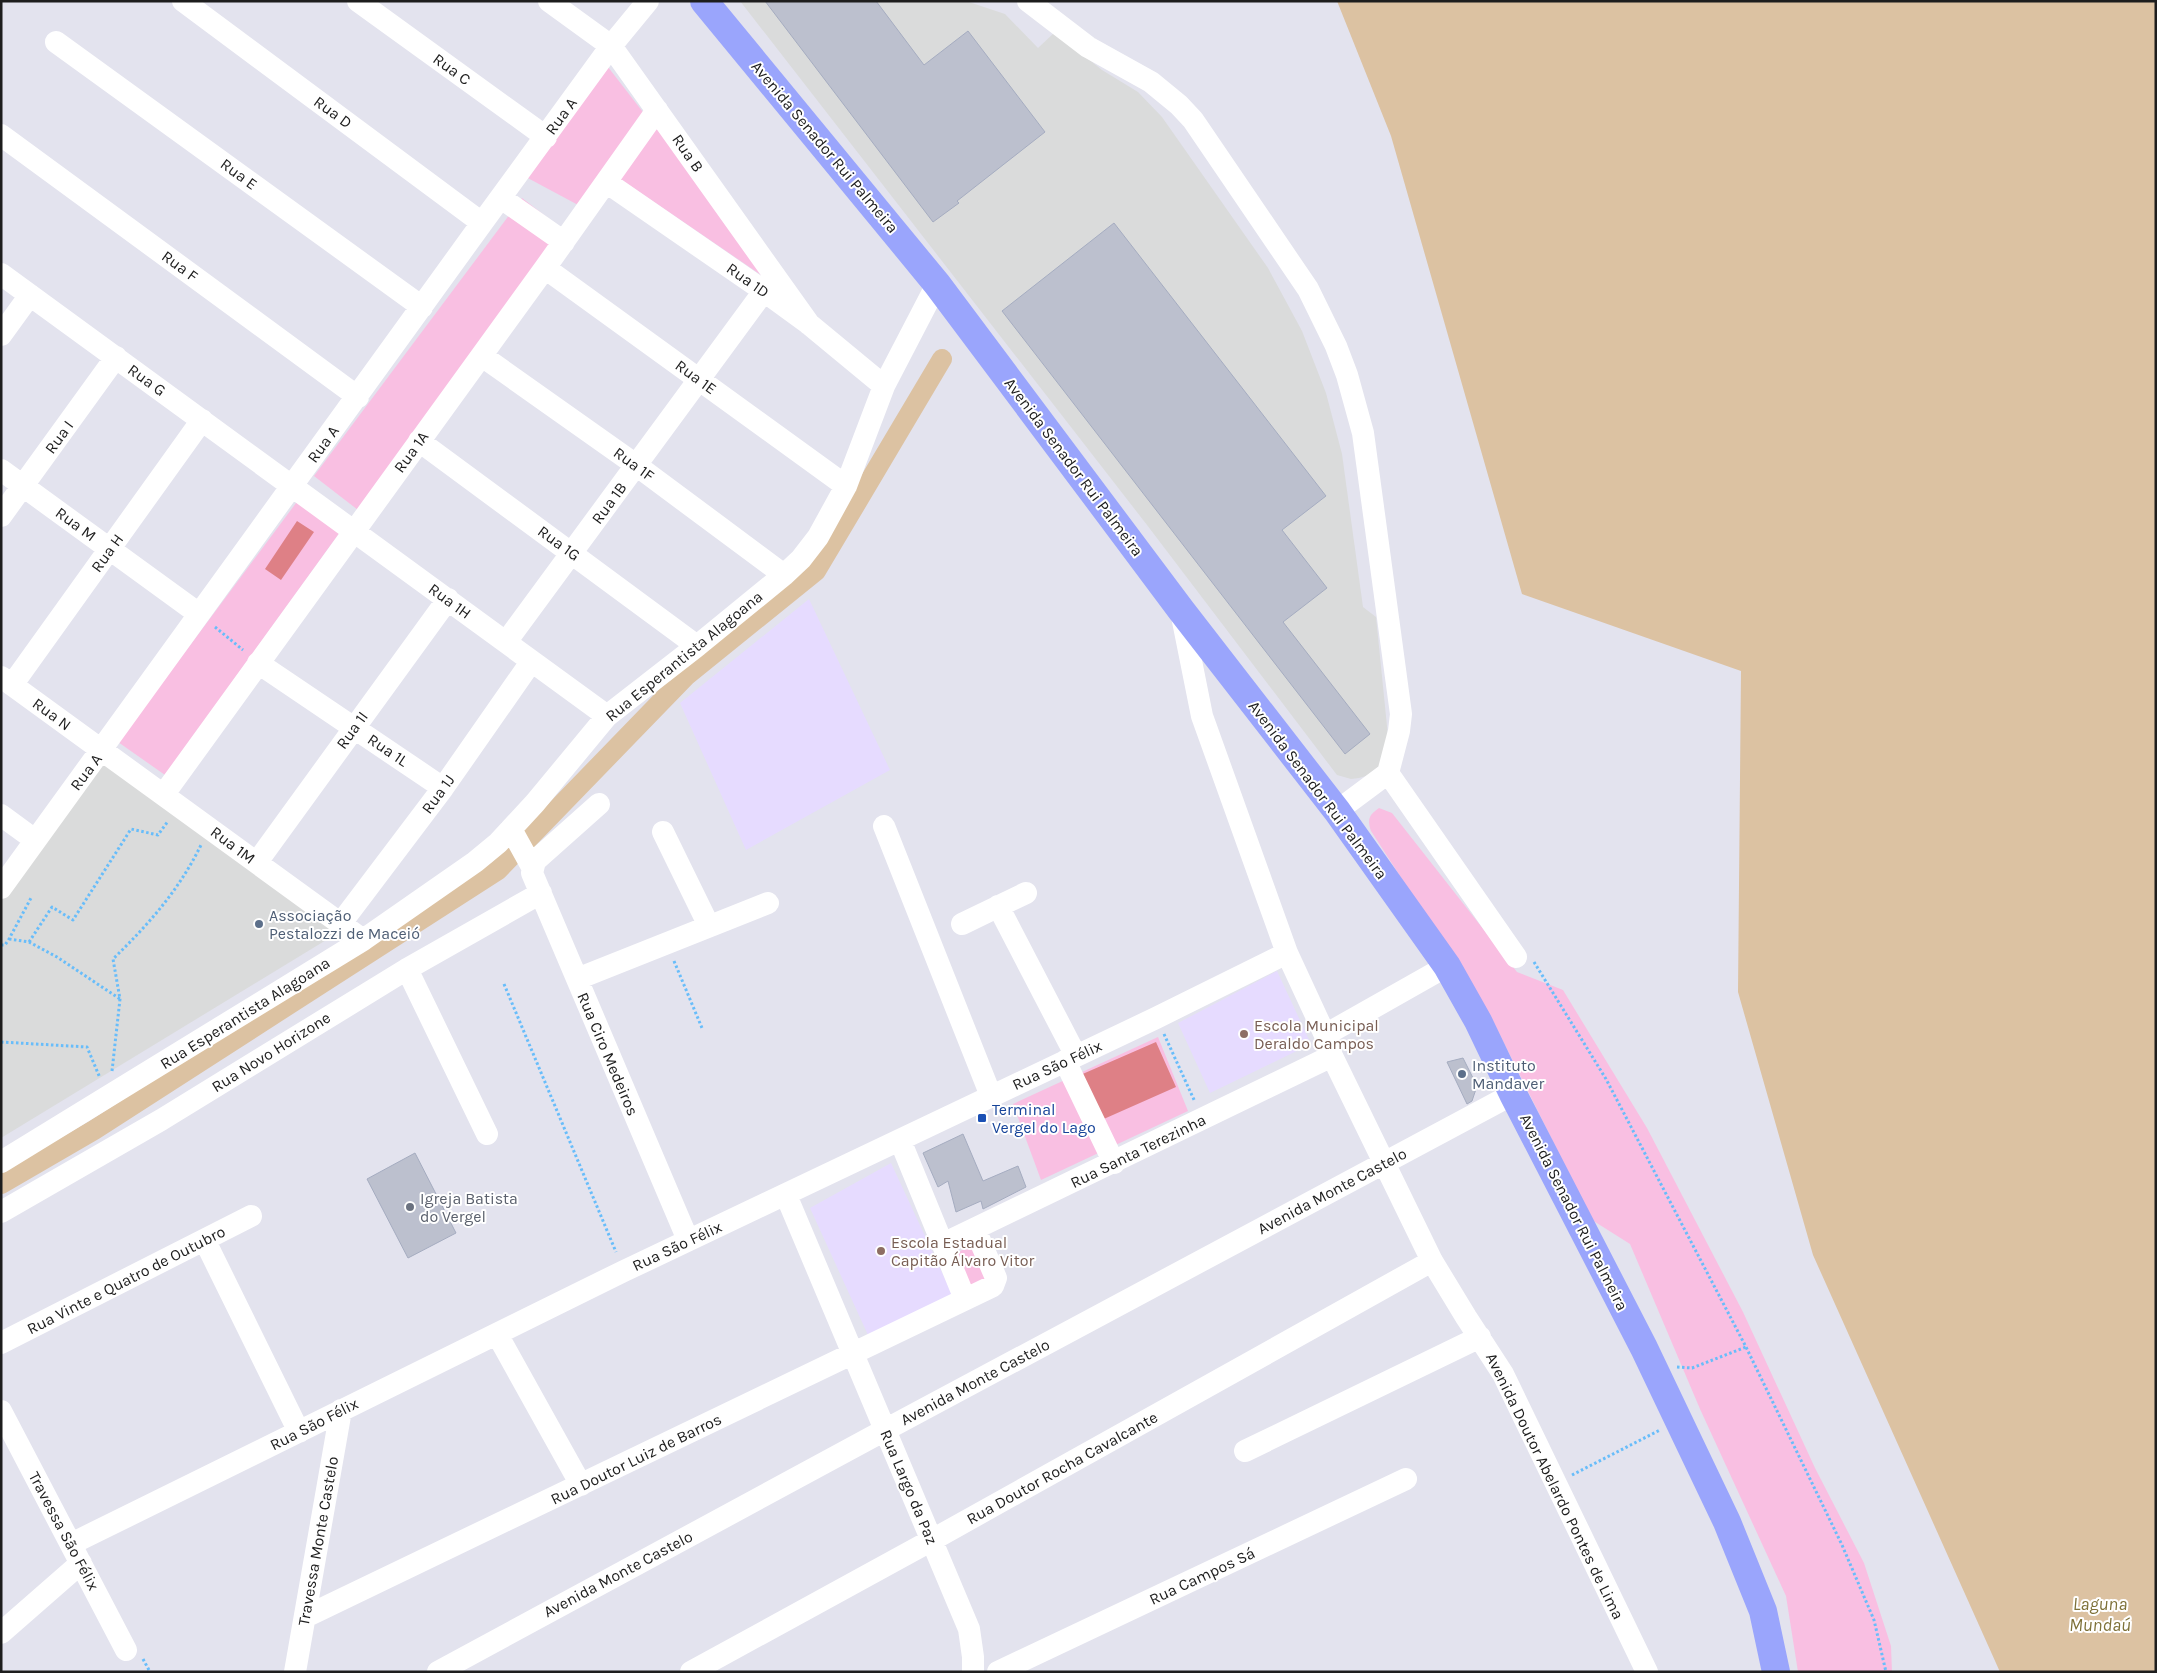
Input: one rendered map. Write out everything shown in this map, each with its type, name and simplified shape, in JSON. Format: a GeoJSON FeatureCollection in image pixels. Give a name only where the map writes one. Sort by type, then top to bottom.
{"type":"FeatureCollection","features":[{"type":"Feature","properties":{"kind":"main road","name":"Avenida Senador Rui Palmeira"},"geometry":{"type":"LineString","coordinates":[[704,1],[937,284],[1181,610],[1337,811],[1447,966],[1478,1021],[1513,1094],[1644,1348],[1727,1522],[1763,1611],[1776,1672]]}},
{"type":"Feature","properties":{"kind":"street","name":"Rua D"},"geometry":{"type":"LineString","coordinates":[[183,1],[482,223]]}},
{"type":"Feature","properties":{"kind":"street","name":"Rua C"},"geometry":{"type":"LineString","coordinates":[[358,1],[546,137]]}},
{"type":"Feature","properties":{"kind":"street","name":"Rua B"},"geometry":{"type":"LineString","coordinates":[[549,1],[611,46],[809,324]]}},
{"type":"Feature","properties":{"kind":"street","name":"Rua A"},"geometry":{"type":"LineString","coordinates":[[1,888],[102,751],[500,198],[611,46],[648,1]]}},
{"type":"Feature","properties":{"kind":"street"},"geometry":{"type":"LineString","coordinates":[[1028,1],[1088,47],[1151,82],[1179,105],[1193,120],[1303,281],[1323,317],[1349,382],[1363,434],[1368,462],[1401,714],[1399,731],[1388,772],[1337,811]]}},
{"type":"Feature","properties":{"kind":"street","name":"Rua E"},"geometry":{"type":"LineString","coordinates":[[56,42],[422,307]]}},
{"type":"Feature","properties":{"kind":"street","name":"Rua 1A"},"geometry":{"type":"LineString","coordinates":[[172,799],[258,663],[482,356],[657,110]]}},
{"type":"Feature","properties":{"kind":"street","name":"Rua F"},"geometry":{"type":"LineString","coordinates":[[1,135],[358,396]]}},
{"type":"Feature","properties":{"kind":"street","name":"Rua 1D"},"geometry":{"type":"LineString","coordinates":[[606,182],[809,324],[884,386]]}},
{"type":"Feature","properties":{"kind":"street"},"geometry":{"type":"LineString","coordinates":[[500,198],[564,242]]}},
{"type":"Feature","properties":{"kind":"street","name":"Rua 1E"},"geometry":{"type":"LineString","coordinates":[[545,268],[846,486]]}},
{"type":"Feature","properties":{"kind":"street","name":"Rua G"},"geometry":{"type":"LineString","coordinates":[[1,274],[293,485]]}},
{"type":"Feature","properties":{"kind":"street","name":"Rua Esperantista Alagoana"},"geometry":{"type":"LineString","coordinates":[[1,1162],[363,940],[475,862],[498,843],[524,851],[535,803],[607,716],[784,575],[801,559],[818,538],[846,486],[884,386],[937,284]]}},
{"type":"Feature","properties":{"kind":"street","name":"Rua 1B"},"geometry":{"type":"LineString","coordinates":[[506,642],[764,291]]}},
{"type":"Feature","properties":{"kind":"street"},"geometry":{"type":"LineString","coordinates":[[1,336],[30,295]]}},
{"type":"Feature","properties":{"kind":"street","name":"Rua 1F"},"geometry":{"type":"LineString","coordinates":[[482,356],[636,465],[784,575]]}},
{"type":"Feature","properties":{"kind":"street","name":"Rua I"},"geometry":{"type":"LineString","coordinates":[[1,516],[116,357]]}},
{"type":"Feature","properties":{"kind":"street","name":"Rua H"},"geometry":{"type":"LineString","coordinates":[[6,681],[110,548],[202,420]]}},
{"type":"Feature","properties":{"kind":"street","name":"Rua 1G"},"geometry":{"type":"LineString","coordinates":[[419,441],[697,646]]}},
{"type":"Feature","properties":{"kind":"street","name":"Rua M"},"geometry":{"type":"LineString","coordinates":[[1,470],[199,614]]}},
{"type":"Feature","properties":{"kind":"street","name":"Rua 1H"},"geometry":{"type":"LineString","coordinates":[[293,485],[531,662],[607,716]]}},
{"type":"Feature","properties":{"kind":"street","name":"Rua 1I"},"geometry":{"type":"LineString","coordinates":[[257,862],[448,599]]}},
{"type":"Feature","properties":{"kind":"street","name":"Avenida Doutor Abelardo Pontes de Lima"},"geometry":{"type":"LineString","coordinates":[[1181,610],[1202,716],[1287,954],[1432,1261],[1503,1374],[1647,1672]]}},
{"type":"Feature","properties":{"kind":"street","name":"Rua 1J"},"geometry":{"type":"LineString","coordinates":[[341,923],[443,788],[531,662]]}},
{"type":"Feature","properties":{"kind":"street","name":"Rua 1L"},"geometry":{"type":"LineString","coordinates":[[258,663],[443,788]]}},
{"type":"Feature","properties":{"kind":"street","name":"Rua N"},"geometry":{"type":"LineString","coordinates":[[6,681],[102,751]]}},
{"type":"Feature","properties":{"kind":"street","name":"Rua 1M"},"geometry":{"type":"LineString","coordinates":[[102,751],[172,799],[363,940]]}},
{"type":"Feature","properties":{"kind":"street"},"geometry":{"type":"LineString","coordinates":[[1388,772],[1523,956]]}},
{"type":"Feature","properties":{"kind":"street"},"geometry":{"type":"LineString","coordinates":[[524,851],[599,804]]}},
{"type":"Feature","properties":{"kind":"street"},"geometry":{"type":"LineString","coordinates":[[1,814],[36,840]]}},
{"type":"Feature","properties":{"kind":"street"},"geometry":{"type":"LineString","coordinates":[[884,826],[991,1096]]}},
{"type":"Feature","properties":{"kind":"street"},"geometry":{"type":"LineString","coordinates":[[663,832],[709,926]]}},
{"type":"Feature","properties":{"kind":"street","name":"Rua Ciro Medeiros"},"geometry":{"type":"LineString","coordinates":[[524,851],[688,1240]]}},
{"type":"Feature","properties":{"kind":"street","name":"Rua Novo Horizone"},"geometry":{"type":"LineString","coordinates":[[1,1212],[161,1120],[407,968],[541,893]]}},
{"type":"Feature","properties":{"kind":"street"},"geometry":{"type":"LineString","coordinates":[[962,924],[1026,893]]}},
{"type":"Feature","properties":{"kind":"street"},"geometry":{"type":"LineString","coordinates":[[577,979],[667,945],[768,903]]}},
{"type":"Feature","properties":{"kind":"street"},"geometry":{"type":"LineString","coordinates":[[998,906],[1070,1059],[1114,1163]]}},
{"type":"Feature","properties":{"kind":"street","name":"Rua São Félix"},"geometry":{"type":"LineString","coordinates":[[1,1633],[76,1554],[299,1432],[688,1240],[786,1195],[1287,954]]}},
{"type":"Feature","properties":{"kind":"street","name":"Rua Santa Terezinha"},"geometry":{"type":"LineString","coordinates":[[943,1244],[1203,1120],[1329,1046],[1447,966]]}},
{"type":"Feature","properties":{"kind":"street"},"geometry":{"type":"LineString","coordinates":[[407,968],[488,1134]]}},
{"type":"Feature","properties":{"kind":"street","name":"Avenida Monte Castelo"},"geometry":{"type":"LineString","coordinates":[[438,1672],[1513,1094]]}},
{"type":"Feature","properties":{"kind":"street"},"geometry":{"type":"LineString","coordinates":[[900,1140],[966,1299]]}},
{"type":"Feature","properties":{"kind":"street","name":"Rua Largo da Paz"},"geometry":{"type":"LineString","coordinates":[[786,1195],[969,1629],[973,1672]]}},
{"type":"Feature","properties":{"kind":"street","name":"Rua Vinte e Quatro de Outubro"},"geometry":{"type":"LineString","coordinates":[[1,1343],[251,1216]]}},
{"type":"Feature","properties":{"kind":"street","name":"Rua Doutor Luiz de Barros"},"geometry":{"type":"LineString","coordinates":[[306,1617],[993,1286],[996,1278],[975,1229]]}},
{"type":"Feature","properties":{"kind":"street"},"geometry":{"type":"LineString","coordinates":[[205,1241],[299,1432]]}},
{"type":"Feature","properties":{"kind":"street","name":"Rua Doutor Rocha Cavalcante"},"geometry":{"type":"LineString","coordinates":[[691,1672],[1432,1261]]}},
{"type":"Feature","properties":{"kind":"street"},"geometry":{"type":"LineString","coordinates":[[497,1334],[581,1486]]}},
{"type":"Feature","properties":{"kind":"street"},"geometry":{"type":"LineString","coordinates":[[1245,1451],[1480,1337]]}},
{"type":"Feature","properties":{"kind":"street","name":"Travessa Monte Castelo"},"geometry":{"type":"LineString","coordinates":[[295,1672],[341,1410]]}},
{"type":"Feature","properties":{"kind":"street","name":"Travessa São Félix"},"geometry":{"type":"LineString","coordinates":[[1,1412],[126,1650]]}},
{"type":"Feature","properties":{"kind":"street","name":"Rua Campos Sá"},"geometry":{"type":"LineString","coordinates":[[998,1672],[1406,1479]]}},
{"type":"Feature","properties":{"kind":"path"},"geometry":{"type":"LineString","coordinates":[[199,614],[258,663]]}},
{"type":"Feature","properties":{"kind":"path"},"geometry":{"type":"LineString","coordinates":[[29,942],[52,907],[73,920],[131,830],[158,835],[172,799]]}},
{"type":"Feature","properties":{"kind":"path"},"geometry":{"type":"LineString","coordinates":[[108,1097],[120,999],[113,959],[150,923],[183,879],[210,828]]}},
{"type":"Feature","properties":{"kind":"path"},"geometry":{"type":"LineString","coordinates":[[1,945],[5,945],[9,939],[31,898]]}},
{"type":"Feature","properties":{"kind":"path"},"geometry":{"type":"LineString","coordinates":[[9,939],[29,942],[58,957],[120,999]]}},
{"type":"Feature","properties":{"kind":"path"},"geometry":{"type":"LineString","coordinates":[[667,945],[702,1028]]}},
{"type":"Feature","properties":{"kind":"path"},"geometry":{"type":"LineString","coordinates":[[1523,956],[1606,1079],[1746,1347],[1842,1545],[1874,1620],[1886,1672]]}},
{"type":"Feature","properties":{"kind":"path","name":"Rua São Félix"},"geometry":{"type":"LineString","coordinates":[[504,984],[618,1257]]}},
{"type":"Feature","properties":{"kind":"path"},"geometry":{"type":"LineString","coordinates":[[1156,1018],[1203,1120]]}},
{"type":"Feature","properties":{"kind":"path"},"geometry":{"type":"LineString","coordinates":[[1,1042],[87,1047],[108,1097]]}},
{"type":"Feature","properties":{"kind":"path"},"geometry":{"type":"LineString","coordinates":[[1644,1348],[1664,1362],[1678,1368],[1692,1368],[1746,1347]]}},
{"type":"Feature","properties":{"kind":"path"},"geometry":{"type":"LineString","coordinates":[[1556,1483],[1679,1420]]}},
{"type":"Feature","properties":{"kind":"shaded area"},"geometry":{"type":"Polygon","coordinates":[[[740,1],[966,1],[1005,14],[1038,48],[1055,32],[1102,70],[1138,92],[1162,117],[1268,268],[1302,331],[1326,393],[1342,454],[1363,607],[1376,617],[1389,746],[1382,764],[1366,776],[1359,778],[1351,779],[1337,775],[1147,525],[740,1]]]}},
{"type":"Feature","properties":{"kind":"shaded area"},"geometry":{"type":"Polygon","coordinates":[[[608,67],[646,116],[580,206],[524,176],[608,67]]]}},
{"type":"Feature","properties":{"kind":"shaded area"},"geometry":{"type":"Polygon","coordinates":[[[661,122],[767,279],[619,178],[661,122]]]}},
{"type":"Feature","properties":{"kind":"shaded area"},"geometry":{"type":"Polygon","coordinates":[[[522,198],[562,229],[358,510],[314,476],[522,198]]]}},
{"type":"Feature","properties":{"kind":"shaded area"},"geometry":{"type":"Polygon","coordinates":[[[299,499],[343,528],[165,775],[118,742],[299,499]]]}},
{"type":"Feature","properties":{"kind":"shaded area"},"geometry":{"type":"Polygon","coordinates":[[[297,521],[314,532],[281,580],[265,569],[297,521]]]}},
{"type":"Feature","properties":{"kind":"shaded area"},"geometry":{"type":"Polygon","coordinates":[[[809,599],[890,770],[746,850],[680,703],[809,599]]]}},
{"type":"Feature","properties":{"kind":"shaded area"},"geometry":{"type":"Polygon","coordinates":[[[104,758],[341,931],[1,1138],[1,897],[104,758]]]}},
{"type":"Feature","properties":{"kind":"shaded area"},"geometry":{"type":"Polygon","coordinates":[[[1379,808],[1392,813],[1517,972],[1563,990],[1647,1128],[1743,1312],[1815,1468],[1864,1563],[1891,1646],[1892,1672],[1798,1672],[1786,1596],[1700,1409],[1630,1244],[1592,1220],[1491,1017],[1371,831],[1370,818],[1379,808]]]}},
{"type":"Feature","properties":{"kind":"shaded area","name":"Escola Municipal Deraldo Campos"},"geometry":{"type":"Polygon","coordinates":[[[1277,971],[1311,1044],[1210,1093],[1178,1023],[1277,971]]]}},
{"type":"Feature","properties":{"kind":"shaded area"},"geometry":{"type":"Polygon","coordinates":[[[1158,1037],[1188,1111],[1041,1180],[1013,1104],[1158,1037]]]}},
{"type":"Feature","properties":{"kind":"shaded area"},"geometry":{"type":"Polygon","coordinates":[[[1156,1042],[1176,1087],[1097,1122],[1078,1076],[1156,1042]]]}},
{"type":"Feature","properties":{"kind":"shaded area","name":"Escola Estadual Capitão Álvaro Vitor"},"geometry":{"type":"Polygon","coordinates":[[[891,1163],[952,1294],[868,1335],[810,1208],[891,1163]]]}},
{"type":"Feature","properties":{"kind":"shaded area"},"geometry":{"type":"Polygon","coordinates":[[[975,1245],[992,1280],[968,1289],[955,1253],[975,1245]]]}},
{"type":"Feature","properties":{"kind":"water","name":"Laguna Mundaú"},"geometry":{"type":"Polygon","coordinates":[[[1337,1],[2156,1],[2156,1672],[2000,1672],[1813,1255],[1738,992],[1741,671],[1522,594],[1391,136],[1337,1]]]}},
{"type":"Feature","properties":{"kind":"building"},"geometry":{"type":"Polygon","coordinates":[[[765,1],[876,1],[924,65],[968,31],[1045,132],[933,222],[765,1]]]}},
{"type":"Feature","properties":{"kind":"building"},"geometry":{"type":"Polygon","coordinates":[[[1114,223],[1326,496],[1282,530],[1327,588],[1283,622],[1370,734],[1345,754],[1002,311],[1114,223]]]}},
{"type":"Feature","properties":{"kind":"building","name":"Instituto Mandaver"},"geometry":{"type":"Polygon","coordinates":[[[1463,1058],[1477,1086],[1472,1101],[1467,1104],[1447,1062],[1463,1058]]]}},
{"type":"Feature","properties":{"kind":"building"},"geometry":{"type":"Polygon","coordinates":[[[963,1134],[983,1181],[1018,1166],[1026,1187],[983,1209],[981,1201],[956,1212],[948,1181],[938,1187],[923,1153],[963,1134]]]}},
{"type":"Feature","properties":{"kind":"building"},"geometry":{"type":"Polygon","coordinates":[[[415,1153],[456,1233],[408,1258],[367,1179],[415,1153]]]}},
{"type":"Feature","properties":{"kind":"waterway"},"geometry":{"type":"LineString","coordinates":[[1,1184],[94,1130],[498,870],[686,676],[816,571],[942,359]]}},
{"type":"Feature","properties":{"kind":"place","name":"Associação Pestalozzi de Maceió"},"geometry":{"type":"Point","coordinates":[259,924]}},
{"type":"Feature","properties":{"kind":"place","name":"Escola Municipal Deraldo Campos"},"geometry":{"type":"Point","coordinates":[1244,1034]}},
{"type":"Feature","properties":{"kind":"place","name":"Instituto Mandaver"},"geometry":{"type":"Point","coordinates":[1462,1074]}},
{"type":"Feature","properties":{"kind":"place","name":"Terminal Vergel do Lago"},"geometry":{"type":"Point","coordinates":[982,1118]}},
{"type":"Feature","properties":{"kind":"place","name":"Igreja Batista do Vergel"},"geometry":{"type":"Point","coordinates":[410,1207]}},
{"type":"Feature","properties":{"kind":"place","name":"Escola Estadual Capitão Álvaro Vitor"},"geometry":{"type":"Point","coordinates":[881,1251]}}]}
